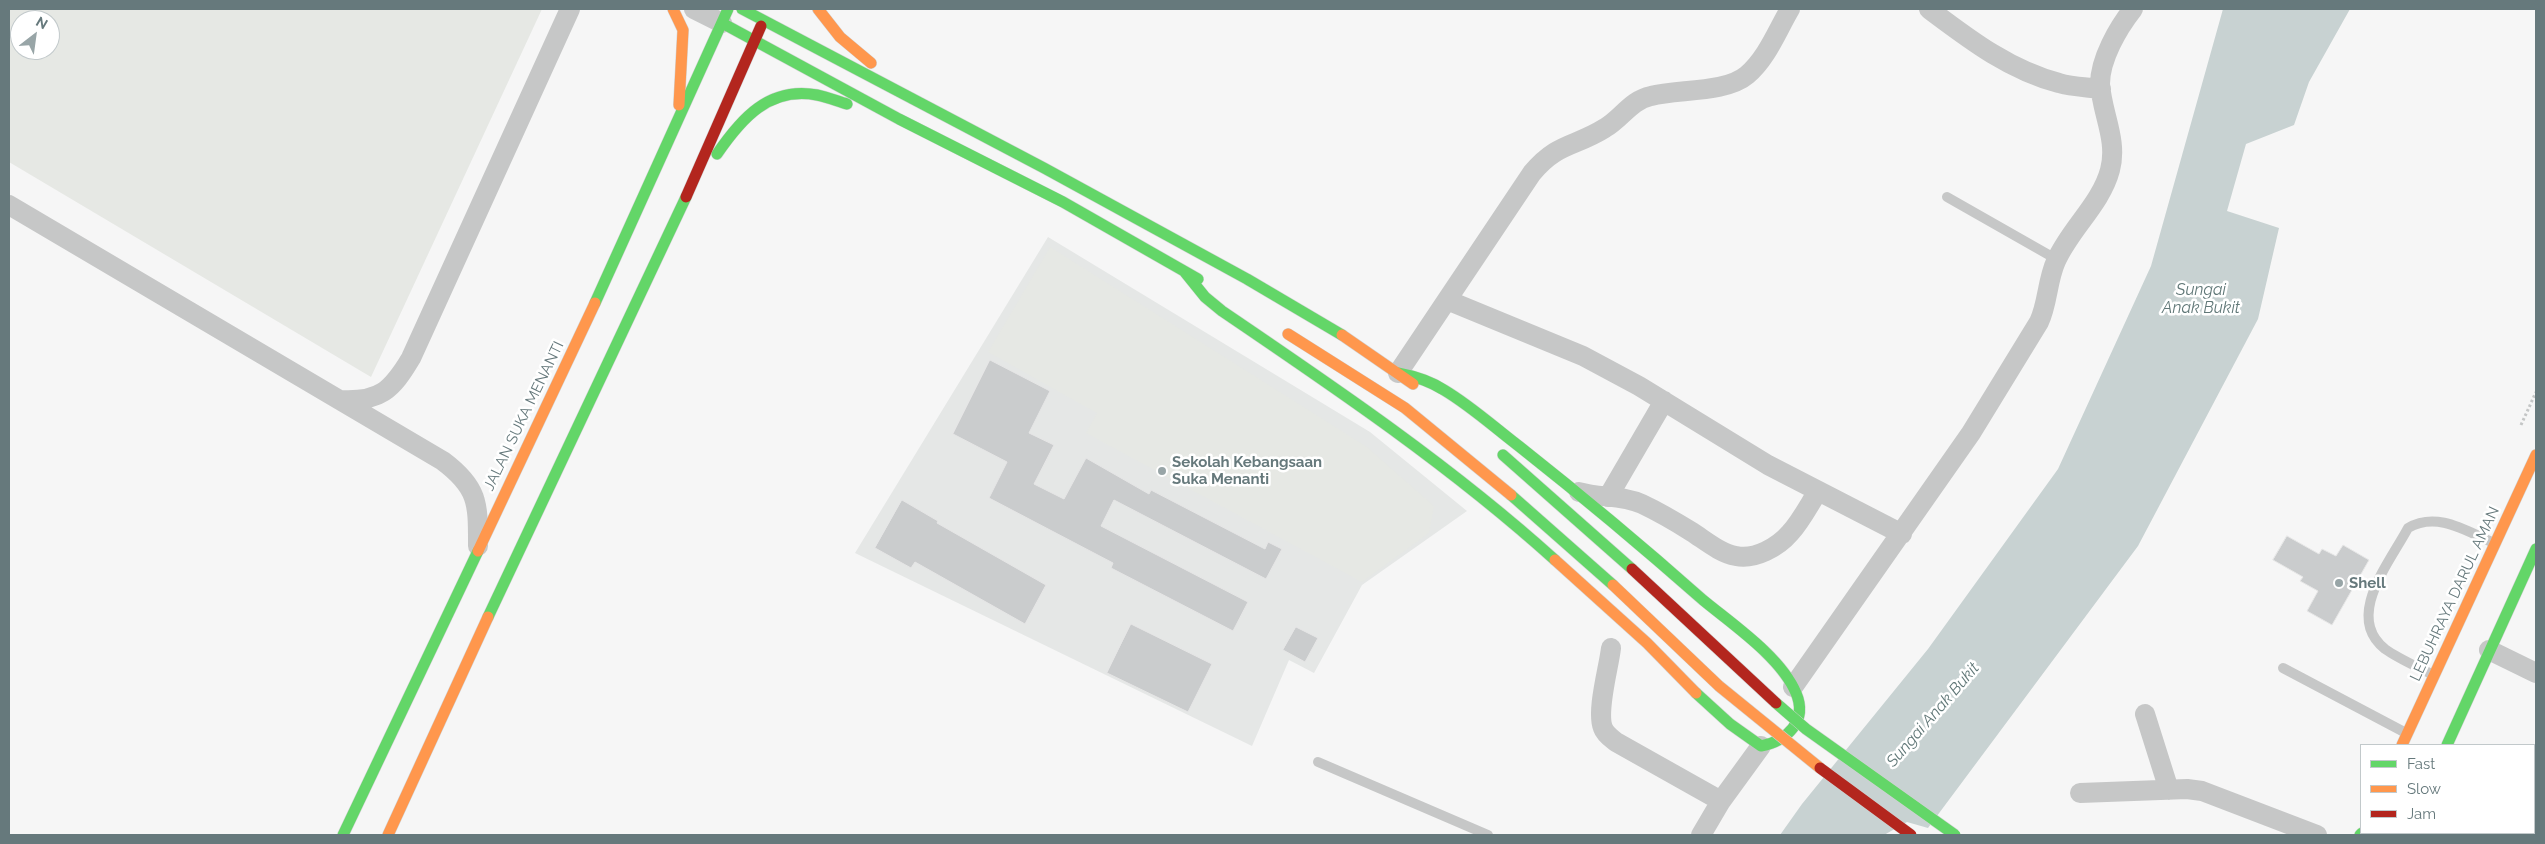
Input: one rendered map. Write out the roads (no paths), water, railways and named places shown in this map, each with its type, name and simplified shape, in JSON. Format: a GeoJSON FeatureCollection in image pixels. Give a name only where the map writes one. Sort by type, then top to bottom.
{"type":"FeatureCollection","features":[{"type":"Feature","properties":{"kind":"main road"},"geometry":{"type":"LineString","coordinates":[[673,9],[683,30],[678,124]]}},
{"type":"Feature","properties":{"kind":"main road"},"geometry":{"type":"LineString","coordinates":[[742,9],[910,96],[1246,279],[1398,372],[1427,394]]}},
{"type":"Feature","properties":{"kind":"main road"},"geometry":{"type":"LineString","coordinates":[[388,835],[505,579],[683,203],[769,9]]}},
{"type":"Feature","properties":{"kind":"main road"},"geometry":{"type":"LineString","coordinates":[[818,9],[840,37],[910,96]]}},
{"type":"Feature","properties":{"kind":"main road"},"geometry":{"type":"LineString","coordinates":[[725,16],[755,42],[899,119],[1063,202],[1215,289]]}},
{"type":"Feature","properties":{"kind":"main road","name":"JALAN SUKA MENANTI"},"geometry":{"type":"LineString","coordinates":[[343,835],[678,124],[725,16]]}},
{"type":"Feature","properties":{"kind":"main road"},"geometry":{"type":"LineString","coordinates":[[683,203],[732,131],[758,104],[781,96],[810,94],[899,119]]}},
{"type":"Feature","properties":{"kind":"main road"},"geometry":{"type":"LineString","coordinates":[[1184,270],[1205,297],[1222,311],[1348,396],[1454,476],[1519,530],[1646,642],[1741,734],[1761,746],[1781,741],[1796,727],[1800,707],[1793,687],[1774,661],[1578,492],[1446,391],[1414,374],[1398,372]]}},
{"type":"Feature","properties":{"kind":"main road"},"geometry":{"type":"LineString","coordinates":[[1278,328],[1397,404],[1447,441],[1552,529],[1719,686],[1795,749],[1911,835]]}},
{"type":"Feature","properties":{"kind":"main road"},"geometry":{"type":"LineString","coordinates":[[1495,448],[1632,569],[1736,668],[1806,729],[1955,835]]}},
{"type":"Feature","properties":{"kind":"main road","name":"LEBUHRAYA DARUL AMAN"},"geometry":{"type":"LineString","coordinates":[[2403,744],[2536,455]]}},
{"type":"Feature","properties":{"kind":"main road"},"geometry":{"type":"LineString","coordinates":[[2447,744],[2536,549]]}},
{"type":"Feature","properties":{"kind":"street"},"geometry":{"type":"LineString","coordinates":[[340,400],[364,401],[382,393],[399,378],[411,358],[570,9]]}},
{"type":"Feature","properties":{"kind":"street"},"geometry":{"type":"LineString","coordinates":[[694,9],[725,16]]}},
{"type":"Feature","properties":{"kind":"street"},"geometry":{"type":"LineString","coordinates":[[1398,372],[1532,173],[1549,155],[1605,129],[1627,108],[1645,98],[1730,84],[1746,77],[1761,61],[1790,9]]}},
{"type":"Feature","properties":{"kind":"street"},"geometry":{"type":"LineString","coordinates":[[1929,9],[1977,45],[2032,74],[2060,84],[2101,89]]}},
{"type":"Feature","properties":{"kind":"street"},"geometry":{"type":"LineString","coordinates":[[1793,687],[1971,433],[2039,322],[2044,311],[2050,275],[2056,259],[2104,185],[2110,171],[2113,144],[2101,89],[2101,77],[2107,54],[2129,10]]}},
{"type":"Feature","properties":{"kind":"street"},"geometry":{"type":"LineString","coordinates":[[9,205],[421,446],[461,474],[471,490],[478,508],[478,548]]}},
{"type":"Feature","properties":{"kind":"street"},"geometry":{"type":"LineString","coordinates":[[1447,300],[1494,321],[1560,345],[1664,401],[1768,465],[1902,534]]}},
{"type":"Feature","properties":{"kind":"street"},"geometry":{"type":"LineString","coordinates":[[1608,497],[1664,401]]}},
{"type":"Feature","properties":{"kind":"street"},"geometry":{"type":"LineString","coordinates":[[1578,492],[1593,496],[1624,498],[1641,503],[1723,552],[1737,556],[1747,556],[1780,543],[1792,532],[1818,491]]}},
{"type":"Feature","properties":{"kind":"street"},"geometry":{"type":"LineString","coordinates":[[1611,648],[1601,715],[1603,727],[1607,734],[1616,742],[1721,802]]}},
{"type":"Feature","properties":{"kind":"street"},"geometry":{"type":"LineString","coordinates":[[2490,650],[2536,673]]}},
{"type":"Feature","properties":{"kind":"street"},"geometry":{"type":"LineString","coordinates":[[2145,714],[2169,790]]}},
{"type":"Feature","properties":{"kind":"street"},"geometry":{"type":"LineString","coordinates":[[1701,835],[1721,802],[1761,746]]}},
{"type":"Feature","properties":{"kind":"street"},"geometry":{"type":"LineString","coordinates":[[2080,792],[2187,789],[2221,797],[2317,835]]}},
{"type":"Feature","properties":{"kind":"lane"},"geometry":{"type":"LineString","coordinates":[[1947,197],[2056,259]]}},
{"type":"Feature","properties":{"kind":"lane"},"geometry":{"type":"LineString","coordinates":[[2434,676],[2385,648],[2374,636],[2368,625],[2368,602],[2408,528],[2420,522],[2432,520],[2448,524],[2495,543]]}},
{"type":"Feature","properties":{"kind":"lane"},"geometry":{"type":"LineString","coordinates":[[2283,668],[2408,734]]}},
{"type":"Feature","properties":{"kind":"lane"},"geometry":{"type":"LineString","coordinates":[[1318,762],[1488,835]]}},
{"type":"Feature","properties":{"kind":"water","name":"Sungai Anak Bukit"},"geometry":{"type":"Polygon","coordinates":[[[2223,9],[2350,9],[2309,82],[2294,125],[2246,144],[2227,211],[2279,228],[2258,319],[2138,546],[1928,828],[1907,822],[1884,835],[1780,835],[1802,804],[1928,649],[2058,469],[2151,266],[2223,9]]]}},
{"type":"Feature","properties":{"kind":"place","name":"Sekolah Kebangsaan Suka Menanti"},"geometry":{"type":"Point","coordinates":[1162,471]}},
{"type":"Feature","properties":{"kind":"place","name":"Shell"},"geometry":{"type":"Point","coordinates":[2339,583]}}]}
